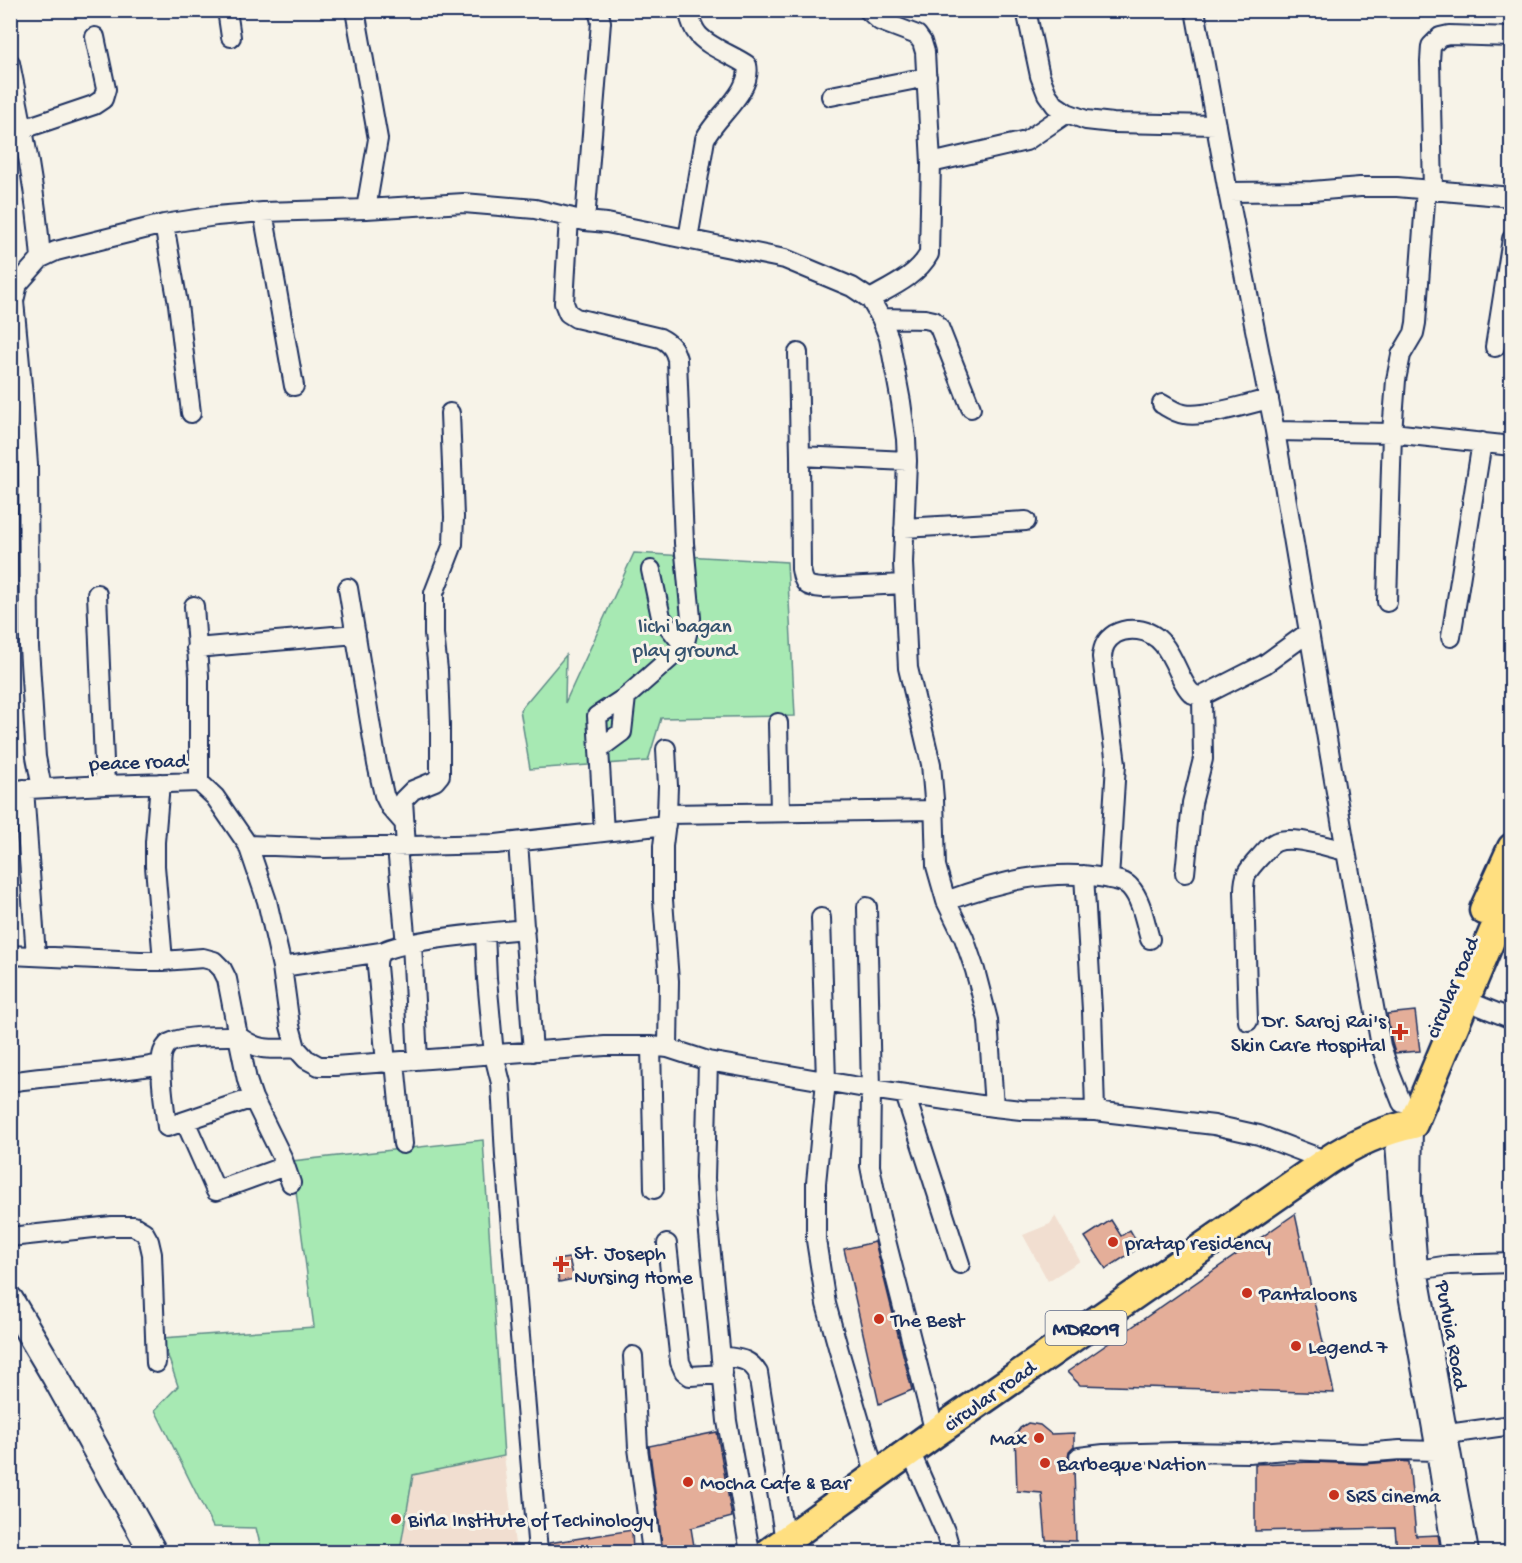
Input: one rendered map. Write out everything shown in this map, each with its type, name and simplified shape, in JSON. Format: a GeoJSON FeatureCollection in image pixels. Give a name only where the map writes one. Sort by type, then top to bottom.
{"type":"FeatureCollection","features":[{"type":"Feature","properties":{"kind":"main road","name":"circular road"},"geometry":{"type":"LineString","coordinates":[[1403,1118],[1408,1087],[1512,848]]}},
{"type":"Feature","properties":{"kind":"main road","name":"circular road"},"geometry":{"type":"LineString","coordinates":[[777,1547],[935,1433],[1327,1161],[1348,1147],[1403,1118],[1502,935],[1512,892]]}},
{"type":"Feature","properties":{"kind":"main road"},"geometry":{"type":"LineString","coordinates":[[10,1299],[153,1552]]}},
{"type":"Feature","properties":{"kind":"street"},"geometry":{"type":"LineString","coordinates":[[228,10],[231,37]]}},
{"type":"Feature","properties":{"kind":"street"},"geometry":{"type":"LineString","coordinates":[[355,10],[378,139],[366,209]]}},
{"type":"Feature","properties":{"kind":"street"},"geometry":{"type":"LineString","coordinates":[[598,10],[601,22],[577,219],[564,288],[564,303],[568,313],[576,318],[660,338],[668,342],[675,350],[684,543],[691,618],[684,646],[626,698],[597,716],[604,832]]}},
{"type":"Feature","properties":{"kind":"street"},"geometry":{"type":"LineString","coordinates":[[688,10],[698,34],[706,41],[739,59],[747,65],[748,71],[742,89],[710,129],[705,139],[688,239]]}},
{"type":"Feature","properties":{"kind":"street"},"geometry":{"type":"LineString","coordinates":[[868,10],[880,21],[917,35],[922,42],[927,77],[931,163],[928,254],[915,271],[870,299]]}},
{"type":"Feature","properties":{"kind":"street"},"geometry":{"type":"LineString","coordinates":[[1026,10],[1040,76],[1047,94],[1055,105],[1067,113],[1086,120],[1113,123],[1216,124]]}},
{"type":"Feature","properties":{"kind":"street","name":"Purluia Road"},"geometry":{"type":"LineString","coordinates":[[1195,10],[1275,431],[1381,1046],[1403,1118],[1411,1271],[1452,1552]]}},
{"type":"Feature","properties":{"kind":"street"},"geometry":{"type":"LineString","coordinates":[[1388,602],[1392,433],[1396,380],[1401,356],[1414,333],[1416,323],[1430,190],[1431,46],[1440,37],[1449,35],[1512,38]]}},
{"type":"Feature","properties":{"kind":"street"},"geometry":{"type":"LineString","coordinates":[[22,129],[94,105],[104,99],[106,89],[95,37]]}},
{"type":"Feature","properties":{"kind":"street"},"geometry":{"type":"LineString","coordinates":[[10,63],[33,181],[41,258]]}},
{"type":"Feature","properties":{"kind":"street"},"geometry":{"type":"LineString","coordinates":[[831,96],[927,77]]}},
{"type":"Feature","properties":{"kind":"street"},"geometry":{"type":"LineString","coordinates":[[931,163],[1026,141],[1067,113]]}},
{"type":"Feature","properties":{"kind":"street"},"geometry":{"type":"LineString","coordinates":[[1228,192],[1397,187],[1512,197]]}},
{"type":"Feature","properties":{"kind":"street"},"geometry":{"type":"LineString","coordinates":[[42,788],[36,757],[29,647],[29,497],[17,422],[23,396],[15,358],[14,301],[18,284],[41,258],[164,224],[207,217],[263,212],[464,203],[535,209],[785,259],[852,287],[870,299],[889,338],[900,392],[906,439],[904,584],[908,668],[930,764],[936,866],[946,901],[964,938],[975,970],[988,1020],[994,1107]]}},
{"type":"Feature","properties":{"kind":"street"},"geometry":{"type":"LineString","coordinates":[[263,212],[294,386]]}},
{"type":"Feature","properties":{"kind":"street"},"geometry":{"type":"LineString","coordinates":[[164,224],[178,304],[191,413]]}},
{"type":"Feature","properties":{"kind":"street"},"geometry":{"type":"LineString","coordinates":[[1495,347],[1512,239]]}},
{"type":"Feature","properties":{"kind":"street"},"geometry":{"type":"LineString","coordinates":[[881,318],[925,318],[934,321],[939,327],[971,408]]}},
{"type":"Feature","properties":{"kind":"street"},"geometry":{"type":"LineString","coordinates":[[798,353],[803,579],[806,585],[823,588],[904,584]]}},
{"type":"Feature","properties":{"kind":"street"},"geometry":{"type":"LineString","coordinates":[[1162,404],[1184,414],[1196,414],[1269,399]]}},
{"type":"Feature","properties":{"kind":"street"},"geometry":{"type":"LineString","coordinates":[[418,1060],[402,847],[405,824],[403,800],[413,790],[435,781],[440,775],[434,592],[453,544],[450,413]]}},
{"type":"Feature","properties":{"kind":"street"},"geometry":{"type":"LineString","coordinates":[[1275,431],[1392,433],[1512,446]]}},
{"type":"Feature","properties":{"kind":"street"},"geometry":{"type":"LineString","coordinates":[[1450,637],[1482,442]]}},
{"type":"Feature","properties":{"kind":"street"},"geometry":{"type":"LineString","coordinates":[[800,456],[907,461]]}},
{"type":"Feature","properties":{"kind":"street"},"geometry":{"type":"LineString","coordinates":[[904,528],[1026,521]]}},
{"type":"Feature","properties":{"kind":"street"},"geometry":{"type":"LineString","coordinates":[[651,570],[661,618],[684,646]]}},
{"type":"Feature","properties":{"kind":"street"},"geometry":{"type":"LineString","coordinates":[[348,588],[376,764],[384,795],[390,807],[405,824]]}},
{"type":"Feature","properties":{"kind":"street"},"geometry":{"type":"LineString","coordinates":[[97,594],[105,784]]}},
{"type":"Feature","properties":{"kind":"street","name":"peace road"},"geometry":{"type":"LineString","coordinates":[[17,789],[199,782],[199,697],[194,606]]}},
{"type":"Feature","properties":{"kind":"street"},"geometry":{"type":"LineString","coordinates":[[1109,879],[1116,764],[1102,657],[1103,646],[1115,634],[1125,630],[1148,632],[1158,637],[1167,648],[1186,687],[1194,694],[1202,696],[1265,664],[1309,632]]}},
{"type":"Feature","properties":{"kind":"street"},"geometry":{"type":"LineString","coordinates":[[196,648],[356,634]]}},
{"type":"Feature","properties":{"kind":"street"},"geometry":{"type":"LineString","coordinates":[[1185,873],[1192,803],[1203,759],[1202,696]]}},
{"type":"Feature","properties":{"kind":"street"},"geometry":{"type":"LineString","coordinates":[[599,749],[622,732],[626,698]]}},
{"type":"Feature","properties":{"kind":"street"},"geometry":{"type":"LineString","coordinates":[[778,723],[780,812]]}},
{"type":"Feature","properties":{"kind":"street"},"geometry":{"type":"LineString","coordinates":[[654,1189],[659,1047],[669,981],[663,900],[663,846],[668,786],[666,749]]}},
{"type":"Feature","properties":{"kind":"street"},"geometry":{"type":"LineString","coordinates":[[199,782],[215,797],[248,846],[267,901],[282,967],[290,1026],[296,1048],[306,1059],[319,1066],[605,1046],[659,1047],[708,1061],[994,1107],[1095,1112],[1214,1125],[1258,1135],[1327,1161]]}},
{"type":"Feature","properties":{"kind":"street"},"geometry":{"type":"LineString","coordinates":[[160,783],[155,866],[163,962]]}},
{"type":"Feature","properties":{"kind":"street"},"geometry":{"type":"LineString","coordinates":[[17,789],[36,956]]}},
{"type":"Feature","properties":{"kind":"street"},"geometry":{"type":"LineString","coordinates":[[248,846],[325,848],[496,844],[604,832],[666,819],[780,812],[934,810]]}},
{"type":"Feature","properties":{"kind":"street"},"geometry":{"type":"LineString","coordinates":[[1248,1021],[1244,878],[1248,869],[1270,845],[1277,842],[1290,840],[1346,851]]}},
{"type":"Feature","properties":{"kind":"street"},"geometry":{"type":"LineString","coordinates":[[518,842],[533,1052]]}},
{"type":"Feature","properties":{"kind":"street"},"geometry":{"type":"LineString","coordinates":[[946,901],[983,887],[1050,875],[1084,875],[1120,881],[1130,886],[1137,896],[1150,939]]}},
{"type":"Feature","properties":{"kind":"street"},"geometry":{"type":"LineString","coordinates":[[1084,875],[1095,1112]]}},
{"type":"Feature","properties":{"kind":"street"},"geometry":{"type":"LineString","coordinates":[[867,907],[871,1089],[870,1166],[880,1217],[935,1433]]}},
{"type":"Feature","properties":{"kind":"street"},"geometry":{"type":"LineString","coordinates":[[821,918],[826,1081],[816,1182],[816,1240],[826,1304],[875,1476]]}},
{"type":"Feature","properties":{"kind":"street"},"geometry":{"type":"LineString","coordinates":[[282,967],[381,952],[388,948],[409,944],[525,929]]}},
{"type":"Feature","properties":{"kind":"street"},"geometry":{"type":"LineString","coordinates":[[485,933],[494,1055],[501,1083],[538,1552]]}},
{"type":"Feature","properties":{"kind":"street"},"geometry":{"type":"LineString","coordinates":[[381,952],[377,966],[403,1144]]}},
{"type":"Feature","properties":{"kind":"street"},"geometry":{"type":"LineString","coordinates":[[10,956],[163,962],[203,958],[214,961],[222,969],[227,980],[247,1080],[253,1098],[288,1175],[216,1191],[185,1121]]}},
{"type":"Feature","properties":{"kind":"street"},"geometry":{"type":"LineString","coordinates":[[1465,1000],[1512,1019]]}},
{"type":"Feature","properties":{"kind":"street"},"geometry":{"type":"LineString","coordinates":[[253,1098],[167,1127],[161,1064],[165,1046],[188,1038],[238,1036],[250,1044],[268,1049],[296,1048]]}},
{"type":"Feature","properties":{"kind":"street"},"geometry":{"type":"LineString","coordinates":[[708,1061],[705,1178],[707,1213],[727,1421],[750,1552]]}},
{"type":"Feature","properties":{"kind":"street"},"geometry":{"type":"LineString","coordinates":[[10,1082],[41,1077],[137,1069],[161,1064]]}},
{"type":"Feature","properties":{"kind":"street"},"geometry":{"type":"LineString","coordinates":[[905,1094],[960,1264]]}},
{"type":"Feature","properties":{"kind":"street"},"geometry":{"type":"LineString","coordinates":[[10,1237],[112,1226],[134,1227],[144,1232],[152,1254],[156,1363]]}},
{"type":"Feature","properties":{"kind":"street"},"geometry":{"type":"LineString","coordinates":[[667,1244],[680,1362],[684,1371],[690,1376],[744,1360],[753,1364],[758,1373],[777,1547]]}},
{"type":"Feature","properties":{"kind":"street"},"geometry":{"type":"LineString","coordinates":[[1411,1271],[1449,1265],[1512,1263]]}},
{"type":"Feature","properties":{"kind":"street","name":"Purluia Road"},"geometry":{"type":"LineString","coordinates":[[1411,1271],[1448,1434],[1470,1552]]}},
{"type":"Feature","properties":{"kind":"street"},"geometry":{"type":"LineString","coordinates":[[633,1356],[638,1448],[652,1552]]}},
{"type":"Feature","properties":{"kind":"street"},"geometry":{"type":"LineString","coordinates":[[1448,1434],[1512,1425]]}},
{"type":"Feature","properties":{"kind":"street"},"geometry":{"type":"LineString","coordinates":[[518,1437],[532,1552]]}},
{"type":"Feature","properties":{"kind":"street"},"geometry":{"type":"LineString","coordinates":[[1079,1457],[1104,1454],[1249,1453],[1286,1450],[1363,1453],[1400,1450],[1436,1451]]}},
{"type":"Feature","properties":{"kind":"street"},"geometry":{"type":"LineString","coordinates":[[910,1451],[945,1531],[951,1552]]}},
{"type":"Feature","properties":{"kind":"shaded area"},"geometry":{"type":"Polygon","coordinates":[[[1055,1216],[1080,1261],[1048,1281],[1023,1235],[1050,1224],[1055,1216]]]}},
{"type":"Feature","properties":{"kind":"shaded area","name":"Birla Institute of Techinology"},"geometry":{"type":"Polygon","coordinates":[[[504,1456],[516,1552],[288,1552],[278,1503],[504,1456]]]}},
{"type":"Feature","properties":{"kind":"green space","name":"lichi bagan play ground"},"geometry":{"type":"Polygon","coordinates":[[[634,553],[787,562],[795,716],[661,718],[648,761],[530,769],[520,710],[566,655],[565,703],[634,553]]]}},
{"type":"Feature","properties":{"kind":"green space"},"geometry":{"type":"Polygon","coordinates":[[[483,1140],[504,1456],[413,1475],[401,1545],[394,1552],[262,1552],[256,1528],[213,1527],[155,1410],[178,1386],[162,1338],[314,1327],[292,1161],[483,1140]]]}},
{"type":"Feature","properties":{"kind":"building"},"geometry":{"type":"Polygon","coordinates":[[[1415,1011],[1420,1051],[1395,1053],[1387,1014],[1415,1011]]]}},
{"type":"Feature","properties":{"kind":"building","name":"Pantaloons"},"geometry":{"type":"Polygon","coordinates":[[[1295,1214],[1334,1393],[1080,1385],[1067,1372],[1295,1214]]]}},
{"type":"Feature","properties":{"kind":"building","name":"pratap residency"},"geometry":{"type":"Polygon","coordinates":[[[1111,1220],[1121,1236],[1130,1230],[1140,1247],[1106,1269],[1085,1237],[1111,1220]]]}},
{"type":"Feature","properties":{"kind":"building","name":"The Best"},"geometry":{"type":"Polygon","coordinates":[[[875,1242],[912,1390],[879,1404],[844,1249],[875,1242]]]}},
{"type":"Feature","properties":{"kind":"building"},"geometry":{"type":"Polygon","coordinates":[[[569,1258],[574,1279],[559,1282],[555,1260],[569,1258]]]}},
{"type":"Feature","properties":{"kind":"building","name":"Barbeque Nation"},"geometry":{"type":"Polygon","coordinates":[[[1028,1423],[1040,1425],[1051,1434],[1074,1433],[1074,1447],[1069,1452],[1068,1458],[1074,1467],[1076,1541],[1046,1540],[1042,1493],[1017,1491],[1015,1435],[1028,1423]]]}},
{"type":"Feature","properties":{"kind":"building","name":"Mocha Cafe & Bar"},"geometry":{"type":"Polygon","coordinates":[[[717,1432],[732,1517],[691,1528],[695,1552],[663,1552],[649,1446],[717,1432]]]}},
{"type":"Feature","properties":{"kind":"building","name":"SRS cinema"},"geometry":{"type":"Polygon","coordinates":[[[1312,1462],[1364,1464],[1409,1462],[1416,1536],[1438,1535],[1441,1552],[1397,1552],[1395,1528],[1255,1531],[1255,1464],[1312,1462]]]}},
{"type":"Feature","properties":{"kind":"building"},"geometry":{"type":"Polygon","coordinates":[[[632,1530],[633,1552],[549,1552],[549,1543],[632,1530]]]}},
{"type":"Feature","properties":{"kind":"place","name":"Dr. Saroj Rai's Skin Care Hospital"},"geometry":{"type":"Point","coordinates":[1400,1032]}},
{"type":"Feature","properties":{"kind":"place","name":"pratap residency"},"geometry":{"type":"Point","coordinates":[1113,1242]}},
{"type":"Feature","properties":{"kind":"place","name":"St. Joseph Nursing Home"},"geometry":{"type":"Point","coordinates":[561,1264]}},
{"type":"Feature","properties":{"kind":"place","name":"Pantaloons"},"geometry":{"type":"Point","coordinates":[1247,1293]}},
{"type":"Feature","properties":{"kind":"place","name":"The Best"},"geometry":{"type":"Point","coordinates":[879,1319]}},
{"type":"Feature","properties":{"kind":"place","name":"Legend 7"},"geometry":{"type":"Point","coordinates":[1296,1346]}},
{"type":"Feature","properties":{"kind":"place","name":"Max"},"geometry":{"type":"Point","coordinates":[1039,1438]}},
{"type":"Feature","properties":{"kind":"place","name":"Barbeque Nation"},"geometry":{"type":"Point","coordinates":[1045,1463]}},
{"type":"Feature","properties":{"kind":"place","name":"Mocha Cafe & Bar"},"geometry":{"type":"Point","coordinates":[688,1482]}},
{"type":"Feature","properties":{"kind":"place","name":"SRS cinema"},"geometry":{"type":"Point","coordinates":[1334,1495]}},
{"type":"Feature","properties":{"kind":"place","name":"Birla Institute of Techinology"},"geometry":{"type":"Point","coordinates":[396,1519]}}]}
